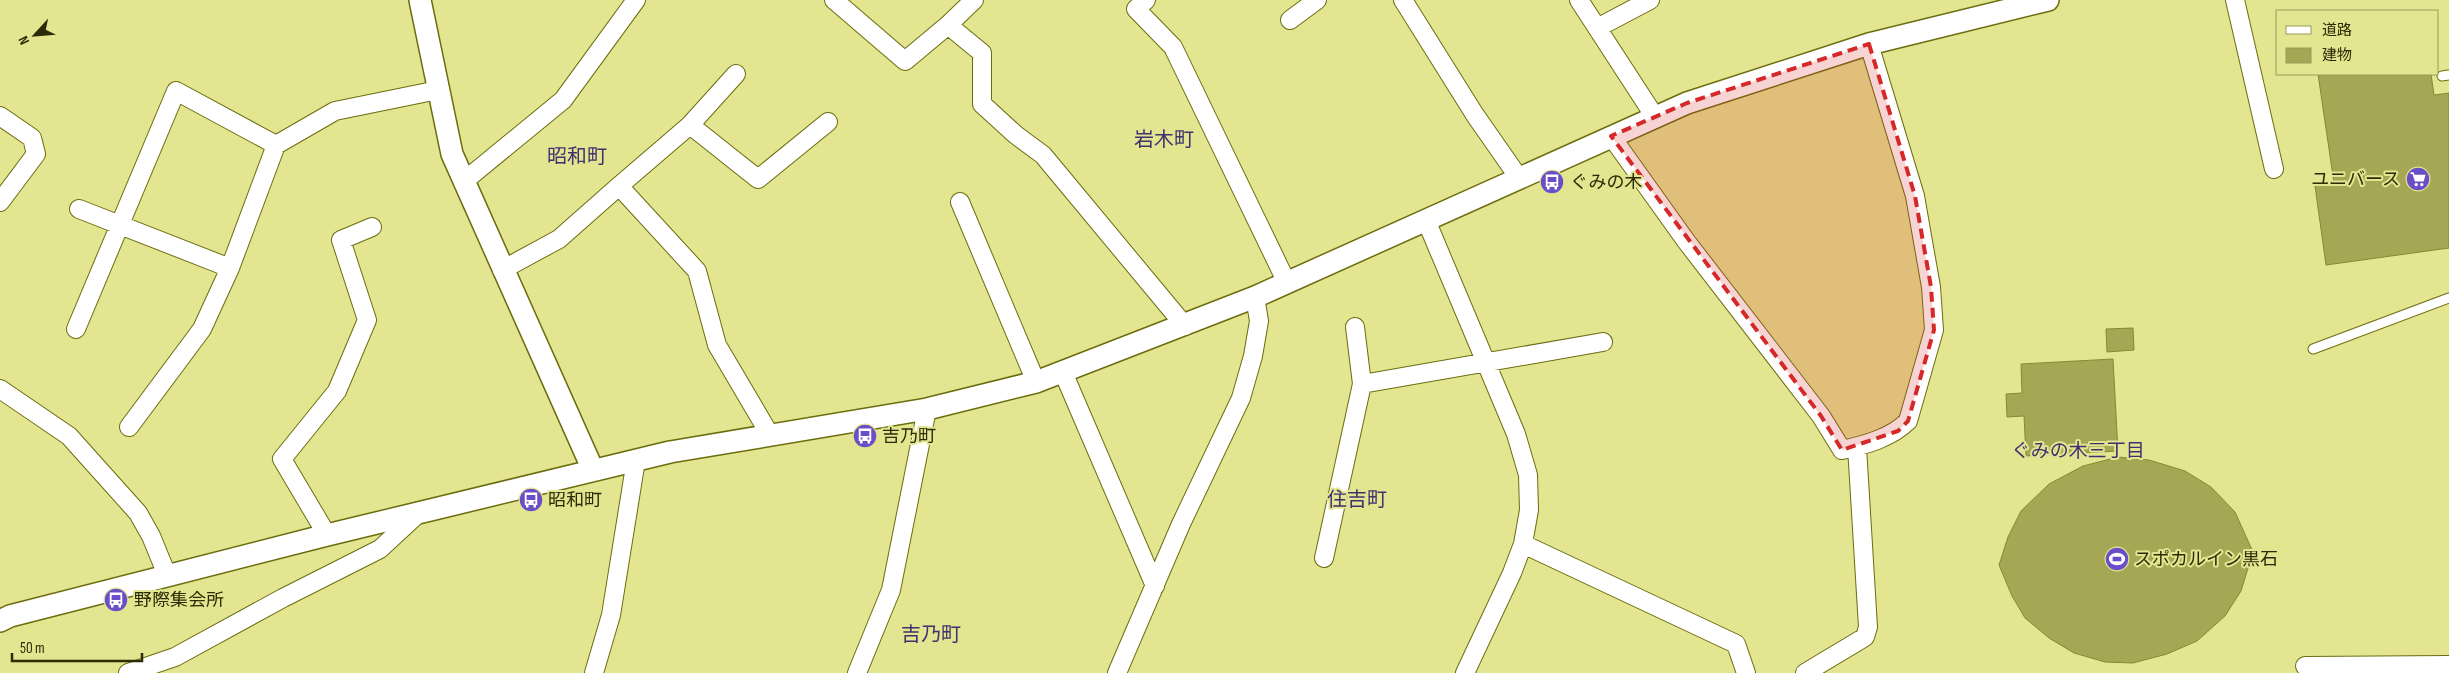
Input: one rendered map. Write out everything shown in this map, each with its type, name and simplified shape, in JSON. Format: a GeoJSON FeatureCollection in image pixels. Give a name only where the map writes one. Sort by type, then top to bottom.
{"type":"FeatureCollection","features":[{"type":"Feature","properties":{"kind":"street"},"geometry":{"type":"LineString","coordinates":[[420,0],[452,154],[502,270],[593,470]]}},
{"type":"Feature","properties":{"kind":"street"},"geometry":{"type":"LineString","coordinates":[[464,182],[564,100],[636,0]]}},
{"type":"Feature","properties":{"kind":"street"},"geometry":{"type":"LineString","coordinates":[[834,0],[905,60],[948,25],[974,0]]}},
{"type":"Feature","properties":{"kind":"street"},"geometry":{"type":"LineString","coordinates":[[1146,0],[1136,9],[1173,47],[1287,283]]}},
{"type":"Feature","properties":{"kind":"street"},"geometry":{"type":"LineString","coordinates":[[1290,20],[1317,0]]}},
{"type":"Feature","properties":{"kind":"street"},"geometry":{"type":"LineString","coordinates":[[1403,0],[1475,115],[1519,178]]}},
{"type":"Feature","properties":{"kind":"street"},"geometry":{"type":"LineString","coordinates":[[1579,0],[1655,117]]}},
{"type":"Feature","properties":{"kind":"street"},"geometry":{"type":"LineString","coordinates":[[1597,28],[1650,0]]}},
{"type":"Feature","properties":{"kind":"street"},"geometry":{"type":"LineString","coordinates":[[0,621],[10,616],[327,535],[636,460],[927,409],[1036,382],[1185,326],[1255,297],[1687,103],[1869,44],[2048,0]]}},
{"type":"Feature","properties":{"kind":"street"},"geometry":{"type":"LineString","coordinates":[[2235,0],[2274,169]]}},
{"type":"Feature","properties":{"kind":"street"},"geometry":{"type":"LineString","coordinates":[[948,25],[982,53],[982,104],[1016,135],[1043,155],[1185,326]]}},
{"type":"Feature","properties":{"kind":"street"},"geometry":{"type":"LineString","coordinates":[[1611,136],[1686,241],[1821,416],[1842,450],[1857,447],[1898,431],[1908,421],[1934,330],[1931,287],[1915,196],[1869,44]]}},
{"type":"Feature","properties":{"kind":"street"},"geometry":{"type":"LineString","coordinates":[[502,270],[559,239],[690,125],[736,74]]}},
{"type":"Feature","properties":{"kind":"street"},"geometry":{"type":"LineString","coordinates":[[129,426],[202,329],[230,268],[276,145],[335,111],[438,90]]}},
{"type":"Feature","properties":{"kind":"street"},"geometry":{"type":"LineString","coordinates":[[76,329],[176,91],[276,145]]}},
{"type":"Feature","properties":{"kind":"street"},"geometry":{"type":"LineString","coordinates":[[0,116],[32,138],[36,154],[0,202]]}},
{"type":"Feature","properties":{"kind":"street"},"geometry":{"type":"LineString","coordinates":[[690,125],[758,179],[828,122]]}},
{"type":"Feature","properties":{"kind":"street"},"geometry":{"type":"LineString","coordinates":[[619,186],[697,271],[717,345],[770,435]]}},
{"type":"Feature","properties":{"kind":"street"},"geometry":{"type":"LineString","coordinates":[[960,202],[1036,382]]}},
{"type":"Feature","properties":{"kind":"street"},"geometry":{"type":"LineString","coordinates":[[79,209],[230,268]]}},
{"type":"Feature","properties":{"kind":"street"},"geometry":{"type":"LineString","coordinates":[[1426,220],[1516,434],[1528,475],[1529,510],[1523,544],[1512,573],[1465,673]]}},
{"type":"Feature","properties":{"kind":"street"},"geometry":{"type":"LineString","coordinates":[[327,535],[282,459],[337,391],[367,320],[341,240],[372,227]]}},
{"type":"Feature","properties":{"kind":"street"},"geometry":{"type":"LineString","coordinates":[[1116,673],[1241,398],[1253,356],[1260,321],[1255,297]]}},
{"type":"Feature","properties":{"kind":"street"},"geometry":{"type":"LineString","coordinates":[[1324,558],[1362,384],[1355,327]]}},
{"type":"Feature","properties":{"kind":"street"},"geometry":{"type":"LineString","coordinates":[[1362,384],[1603,342]]}},
{"type":"Feature","properties":{"kind":"street"},"geometry":{"type":"LineString","coordinates":[[1063,372],[1155,586]]}},
{"type":"Feature","properties":{"kind":"street"},"geometry":{"type":"LineString","coordinates":[[0,389],[69,436],[138,514],[151,536],[167,576]]}},
{"type":"Feature","properties":{"kind":"street"},"geometry":{"type":"LineString","coordinates":[[857,673],[891,590],[927,409]]}},
{"type":"Feature","properties":{"kind":"street"},"geometry":{"type":"LineString","coordinates":[[1805,673],[1865,637],[1868,627],[1857,447]]}},
{"type":"Feature","properties":{"kind":"street"},"geometry":{"type":"LineString","coordinates":[[594,673],[611,615],[636,460]]}},
{"type":"Feature","properties":{"kind":"street"},"geometry":{"type":"LineString","coordinates":[[128,673],[175,657],[283,598],[380,549],[420,512]]}},
{"type":"Feature","properties":{"kind":"street"},"geometry":{"type":"LineString","coordinates":[[1523,544],[1736,644],[1746,673]]}},
{"type":"Feature","properties":{"kind":"street"},"geometry":{"type":"LineString","coordinates":[[2305,666],[2449,665]]}},
{"type":"Feature","properties":{"kind":"lane"},"geometry":{"type":"LineString","coordinates":[[2314,349],[2449,298]]}},
{"type":"Feature","properties":{"kind":"highlighted area"},"geometry":{"type":"Polygon","coordinates":[[[1869,44],[1915,196],[1931,287],[1934,330],[1908,421],[1898,431],[1842,450],[1821,416],[1611,136],[1687,103],[1869,44]]]}},
{"type":"Feature","properties":{"kind":"building"},"geometry":{"type":"Polygon","coordinates":[[[2318,75],[2431,75],[2434,95],[2449,93],[2449,248],[2326,265],[2315,186],[2334,183],[2318,75]]]}},
{"type":"Feature","properties":{"kind":"building"},"geometry":{"type":"Polygon","coordinates":[[[2133,328],[2134,350],[2107,352],[2106,329],[2133,328]]]}},
{"type":"Feature","properties":{"kind":"building"},"geometry":{"type":"Polygon","coordinates":[[[2113,359],[2118,451],[2026,456],[2024,416],[2007,417],[2006,394],[2022,393],[2021,364],[2113,359]]]}},
{"type":"Feature","properties":{"kind":"building"},"geometry":{"type":"Polygon","coordinates":[[[2118,457],[2149,460],[2185,471],[2211,487],[2235,512],[2253,552],[2241,591],[2225,616],[2197,641],[2167,654],[2133,663],[2105,662],[2074,653],[2049,638],[2025,618],[2012,596],[1999,565],[2008,537],[2021,511],[2049,484],[2083,466],[2118,457]]]}},
{"type":"Feature","properties":{"kind":"place","name":"ユニバース"},"geometry":{"type":"Point","coordinates":[2418,179]}},
{"type":"Feature","properties":{"kind":"place","name":"ぐみの木"},"geometry":{"type":"Point","coordinates":[1552,182]}},
{"type":"Feature","properties":{"kind":"place","name":"吉乃町"},"geometry":{"type":"Point","coordinates":[865,436]}},
{"type":"Feature","properties":{"kind":"place","name":"昭和町"},"geometry":{"type":"Point","coordinates":[531,500]}},
{"type":"Feature","properties":{"kind":"place","name":"スポカルイン黒石"},"geometry":{"type":"Point","coordinates":[2117,559]}},
{"type":"Feature","properties":{"kind":"place","name":"野際集会所"},"geometry":{"type":"Point","coordinates":[116,600]}},
{"type":"Feature","properties":{"kind":"district","name":"岩木町"},"geometry":{"type":"Point","coordinates":[1164,140]}},
{"type":"Feature","properties":{"kind":"district","name":"昭和町"},"geometry":{"type":"Point","coordinates":[577,157]}},
{"type":"Feature","properties":{"kind":"district","name":"ぐみの木三丁目"},"geometry":{"type":"Point","coordinates":[2078,451]}},
{"type":"Feature","properties":{"kind":"district","name":"住吉町"},"geometry":{"type":"Point","coordinates":[1357,500]}},
{"type":"Feature","properties":{"kind":"district","name":"吉乃町"},"geometry":{"type":"Point","coordinates":[931,635]}}]}
